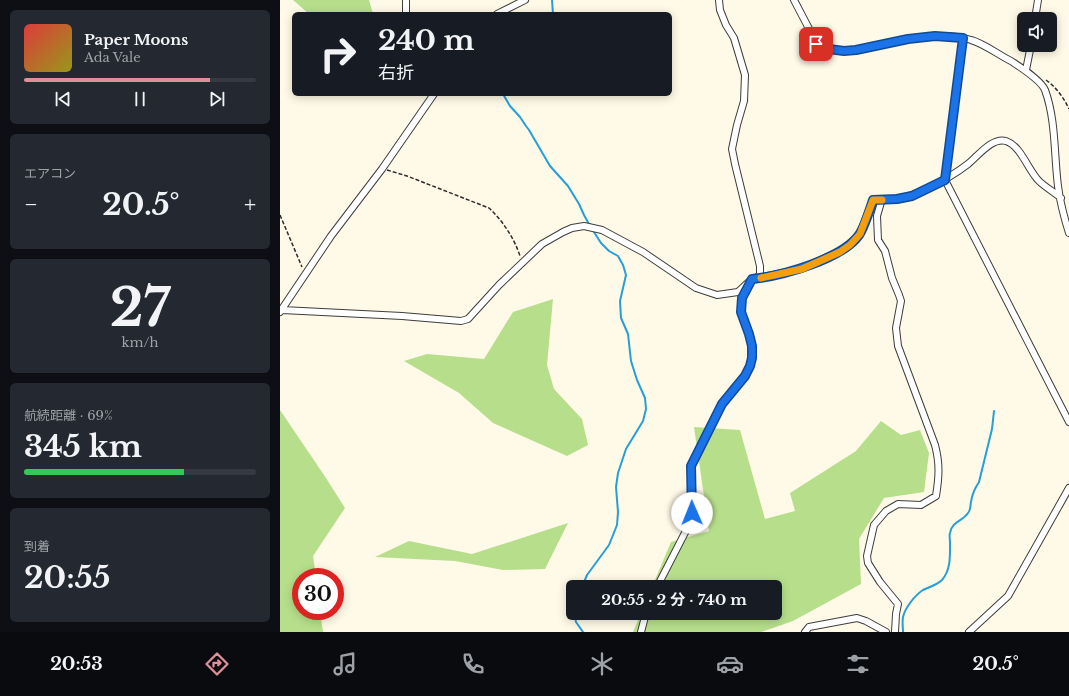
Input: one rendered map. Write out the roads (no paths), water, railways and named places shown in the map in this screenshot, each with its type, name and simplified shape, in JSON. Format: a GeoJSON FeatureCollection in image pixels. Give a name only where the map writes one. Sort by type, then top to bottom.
{"type":"FeatureCollection","features":[{"type":"Feature","properties":{"kind":"street"},"geometry":{"type":"LineString","coordinates":[[406,0],[406,12]]}},
{"type":"Feature","properties":{"kind":"street"},"geometry":{"type":"LineString","coordinates":[[501,12],[525,0]]}},
{"type":"Feature","properties":{"kind":"street"},"geometry":{"type":"LineString","coordinates":[[281,311],[402,316],[461,321],[468,319],[499,285],[542,244],[572,228],[584,226],[602,230],[643,252],[696,288],[717,295],[738,292],[760,274],[760,266],[732,149],[744,100],[745,75],[734,38],[726,26],[720,10],[719,0]]}},
{"type":"Feature","properties":{"kind":"street"},"geometry":{"type":"LineString","coordinates":[[794,0],[816,44],[829,49],[844,51],[856,50],[908,39],[935,36],[963,38],[973,40],[1026,70],[1044,88],[1046,94],[1055,143],[1058,187],[1069,233]]}},
{"type":"Feature","properties":{"kind":"street"},"geometry":{"type":"LineString","coordinates":[[1036,12],[1038,0]]}},
{"type":"Feature","properties":{"kind":"street"},"geometry":{"type":"LineString","coordinates":[[963,38],[945,180],[1069,422]]}},
{"type":"Feature","properties":{"kind":"street"},"geometry":{"type":"LineString","coordinates":[[1026,70],[1030,52]]}},
{"type":"Feature","properties":{"kind":"street"},"geometry":{"type":"LineString","coordinates":[[281,311],[331,236],[382,169],[433,96]]}},
{"type":"Feature","properties":{"kind":"street"},"geometry":{"type":"LineString","coordinates":[[661,580],[691,521],[691,466],[722,404],[745,376],[750,366],[752,346],[741,312],[742,298],[754,279],[802,269],[840,252],[850,245],[860,234],[873,200],[897,199],[912,196],[945,180],[969,164],[988,146],[998,141],[1006,141],[1016,146],[1028,168],[1039,181],[1061,198]]}},
{"type":"Feature","properties":{"kind":"street"},"geometry":{"type":"LineString","coordinates":[[882,200],[877,216],[878,240],[885,251],[892,278],[901,301],[896,328],[898,346],[935,445],[939,474],[936,496],[921,505],[898,504],[886,512],[874,525],[867,556],[868,563],[880,582],[898,604],[895,632]]}},
{"type":"Feature","properties":{"kind":"street"},"geometry":{"type":"LineString","coordinates":[[969,632],[1008,596],[1069,488]]}},
{"type":"Feature","properties":{"kind":"street"},"geometry":{"type":"LineString","coordinates":[[805,632],[809,627],[857,618],[866,621],[886,632]]}},
{"type":"Feature","properties":{"kind":"street"},"geometry":{"type":"LineString","coordinates":[[641,632],[644,620]]}},
{"type":"Feature","properties":{"kind":"waterway"},"geometry":{"type":"LineString","coordinates":[[552,0],[553,12]]}},
{"type":"Feature","properties":{"kind":"waterway"},"geometry":{"type":"LineString","coordinates":[[504,96],[529,130],[550,166],[568,186],[590,226]]}},
{"type":"Feature","properties":{"kind":"waterway"},"geometry":{"type":"LineString","coordinates":[[585,580],[609,545],[617,525],[618,512],[616,487],[618,473],[626,449],[643,421],[646,409],[645,398],[631,361],[628,334],[621,318],[620,301],[626,275],[618,256],[609,251],[601,243],[592,229]]}},
{"type":"Feature","properties":{"kind":"waterway"},"geometry":{"type":"LineString","coordinates":[[903,632],[903,617],[911,602],[923,590],[940,582],[947,572],[950,557],[951,529],[970,511],[971,499],[979,482],[992,429],[994,411]]}},
{"type":"Feature","properties":{"kind":"waterway"},"geometry":{"type":"LineString","coordinates":[[576,620],[583,632]]}}]}
